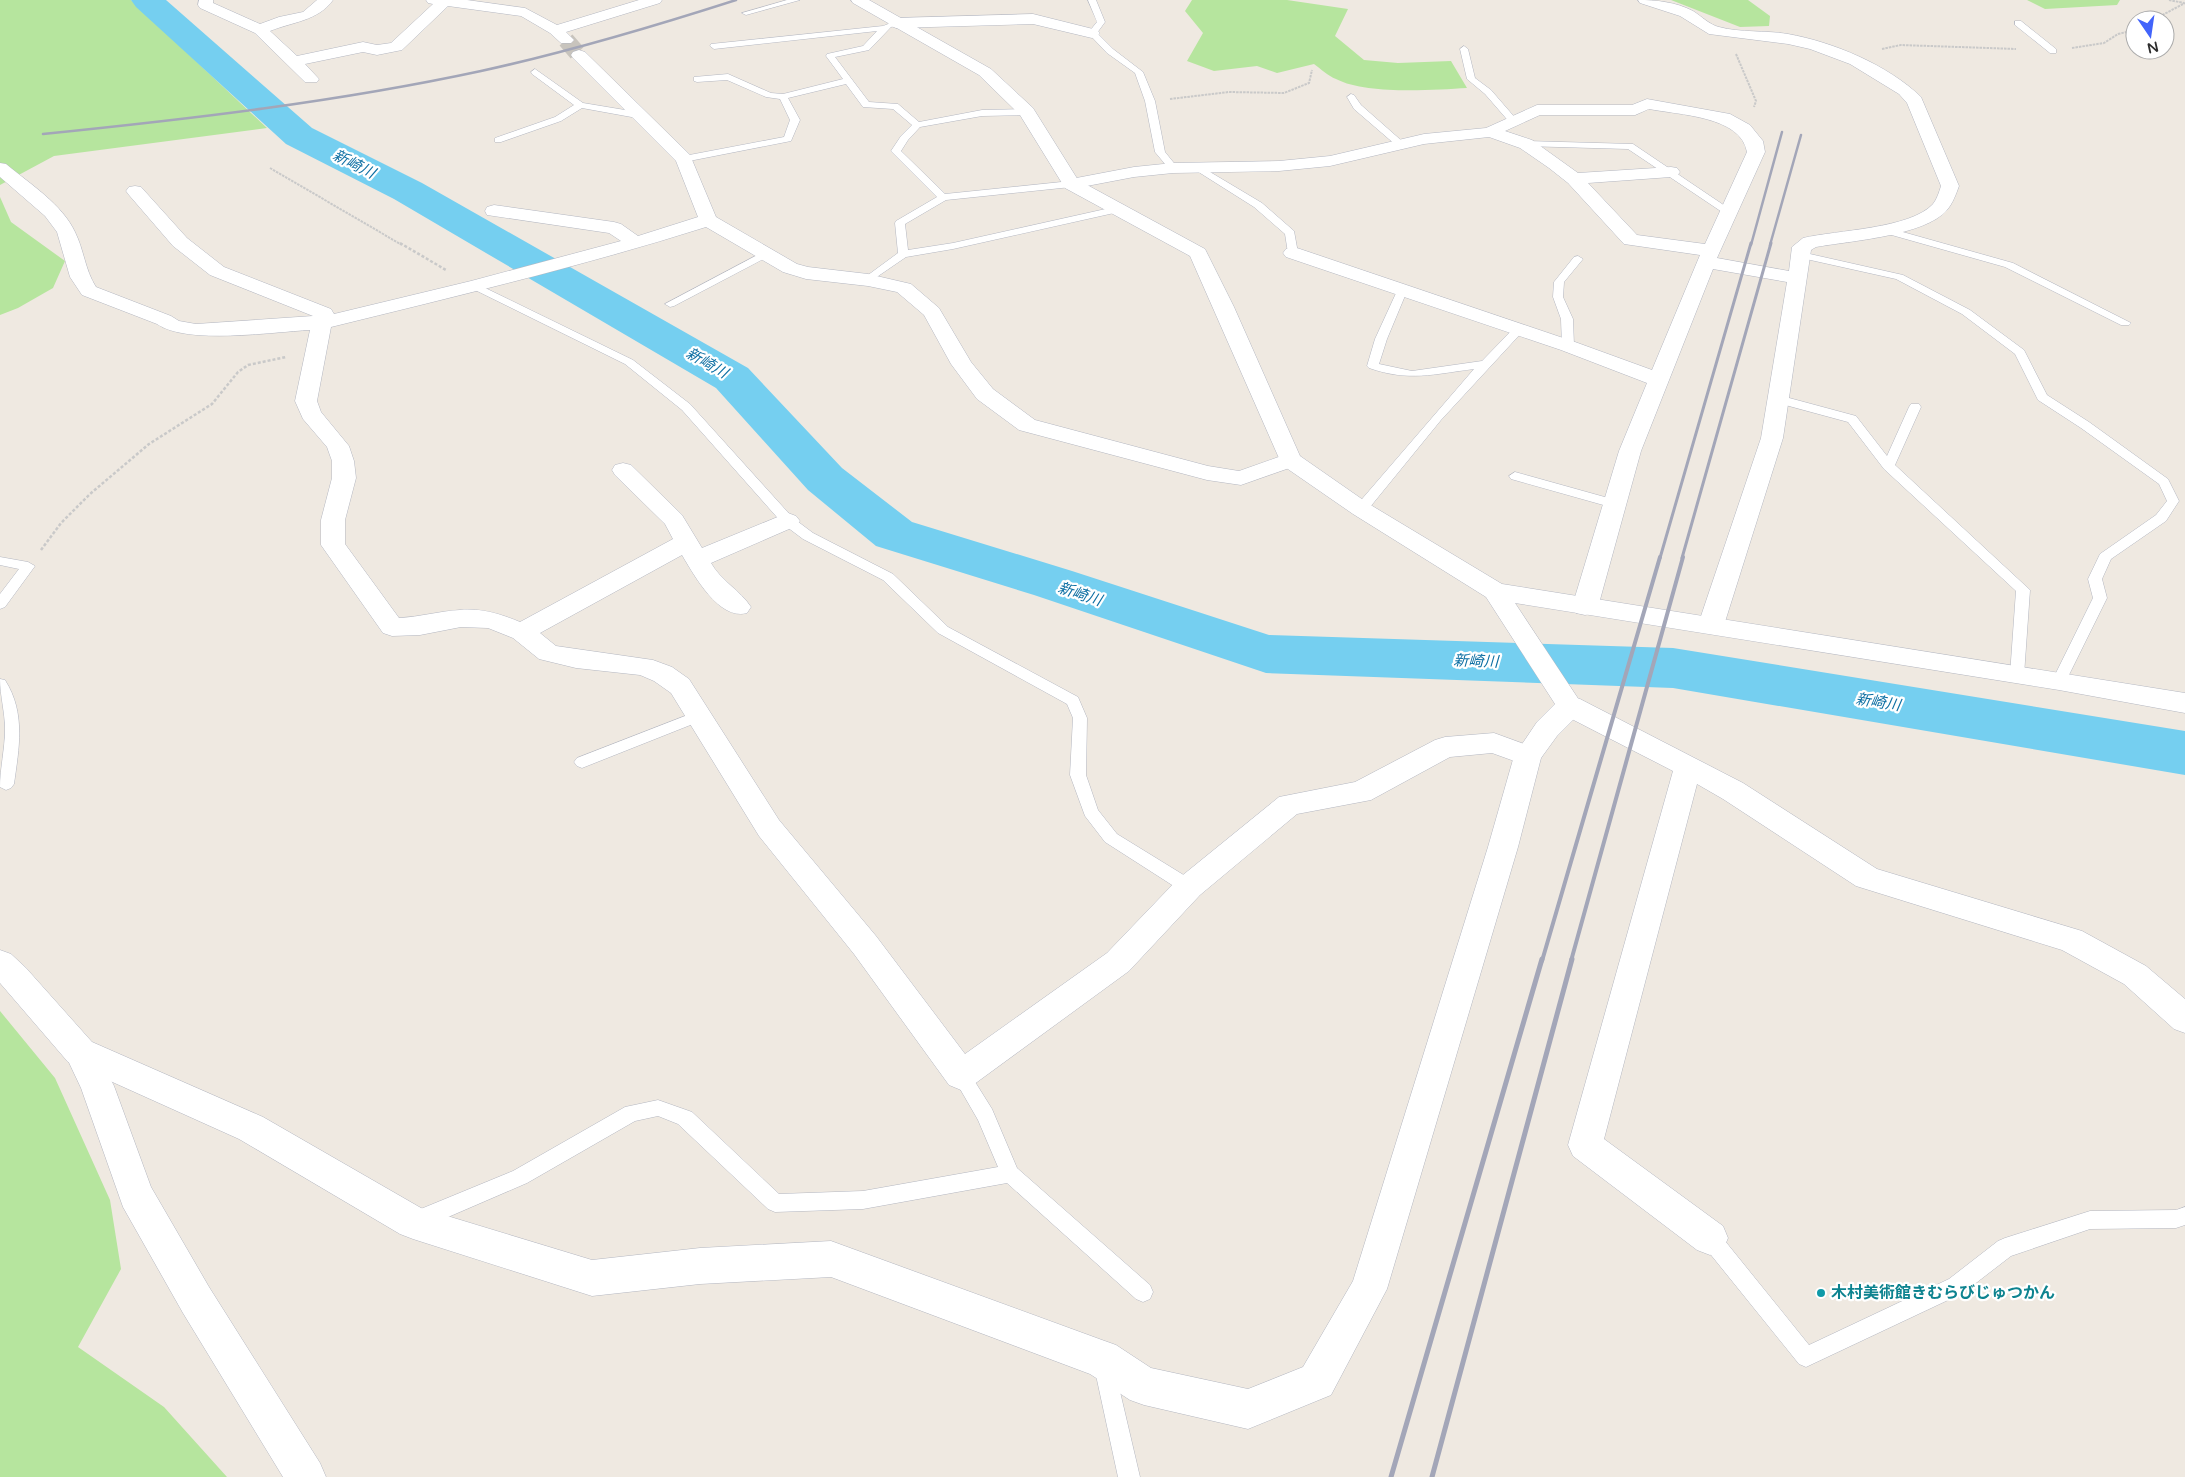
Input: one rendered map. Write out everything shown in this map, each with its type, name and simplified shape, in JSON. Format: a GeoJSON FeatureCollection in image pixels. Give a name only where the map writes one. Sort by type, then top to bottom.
{"type":"FeatureCollection","features":[{"type":"Feature","properties":{"kind":"street"},"geometry":{"type":"LineString","coordinates":[[206,0],[205,6],[260,30],[311,79]]}},
{"type":"Feature","properties":{"kind":"street"},"geometry":{"type":"LineString","coordinates":[[260,30],[284,20],[308,15],[326,0]]}},
{"type":"Feature","properties":{"kind":"street"},"geometry":{"type":"LineString","coordinates":[[293,62],[363,47],[377,50],[396,47],[439,1],[468,2],[525,12],[560,35],[654,0]]}},
{"type":"Feature","properties":{"kind":"street"},"geometry":{"type":"LineString","coordinates":[[858,0],[891,25],[985,72],[1027,112],[1071,184],[1198,253],[1224,307],[1290,460],[1361,509],[1495,591],[1585,607],[1711,625],[2059,681],[2185,703]]}},
{"type":"Feature","properties":{"kind":"street"},"geometry":{"type":"LineString","coordinates":[[1644,0],[1684,13],[1714,32],[1788,39],[1816,46],[1856,61],[1905,90],[1915,101],[1950,186],[1939,208],[1926,217],[1886,230],[1810,242],[1802,247],[1772,438],[1711,625]]}},
{"type":"Feature","properties":{"kind":"street"},"geometry":{"type":"LineString","coordinates":[[1008,3],[1033,19]]}},
{"type":"Feature","properties":{"kind":"street"},"geometry":{"type":"LineString","coordinates":[[891,25],[1033,19],[1092,33]]}},
{"type":"Feature","properties":{"kind":"street"},"geometry":{"type":"LineString","coordinates":[[578,55],[637,115],[684,159],[708,220],[790,268],[806,273],[868,280],[904,288],[932,312],[962,364],[985,394],[1027,425],[1207,473],[1241,478],[1290,460]]}},
{"type":"Feature","properties":{"kind":"street"},"geometry":{"type":"LineString","coordinates":[[1071,184],[1134,172],[1173,168],[1200,169],[1279,166],[1330,161],[1424,139],[1490,132],[1537,110],[1635,110],[1647,104],[1724,118],[1744,129],[1754,141],[1756,152],[1709,257],[1630,451],[1585,607]]}},
{"type":"Feature","properties":{"kind":"street"},"geometry":{"type":"LineString","coordinates":[[1490,132],[1526,144],[1574,179],[1631,240],[1797,278]]}},
{"type":"Feature","properties":{"kind":"street"},"geometry":{"type":"LineString","coordinates":[[0,168],[52,212],[66,232],[80,277],[89,291],[164,320],[174,326],[196,330],[321,324],[475,286],[636,243],[708,220]]}},
{"type":"Feature","properties":{"kind":"street"},"geometry":{"type":"LineString","coordinates":[[1574,179],[1671,172]]}},
{"type":"Feature","properties":{"kind":"street"},"geometry":{"type":"LineString","coordinates":[[135,191],[180,242],[217,271],[324,313],[306,402],[311,414],[338,446],[343,461],[344,478],[333,520],[333,545],[392,627],[420,626],[461,618],[491,620],[522,632],[548,653],[576,659],[644,666],[663,674],[680,686],[769,828],[865,945],[961,1075],[1118,962],[1189,887],[1289,805],[1361,792],[1446,747],[1494,743],[1528,756]]}},
{"type":"Feature","properties":{"kind":"street"},"geometry":{"type":"LineString","coordinates":[[494,211],[614,228],[636,243]]}},
{"type":"Feature","properties":{"kind":"street"},"geometry":{"type":"LineString","coordinates":[[1293,253],[1568,346],[1658,380]]}},
{"type":"Feature","properties":{"kind":"street"},"geometry":{"type":"LineString","coordinates":[[623,470],[674,520],[708,579],[738,607]]}},
{"type":"Feature","properties":{"kind":"street"},"geometry":{"type":"LineString","coordinates":[[522,632],[692,551],[788,521]]}},
{"type":"Feature","properties":{"kind":"street"},"geometry":{"type":"LineString","coordinates":[[1495,591],[1564,698],[1733,791],[1867,878],[2071,940],[2135,975],[2185,1019]]}},
{"type":"Feature","properties":{"kind":"street"},"geometry":{"type":"LineString","coordinates":[[80,1052],[251,1128],[413,1222],[592,1278],[700,1266],[831,1259],[1102,1359],[1144,1386],[1248,1409],[1317,1381],[1369,1289],[1497,866],[1528,756],[1548,730],[1564,698]]}},
{"type":"Feature","properties":{"kind":"street"},"geometry":{"type":"LineString","coordinates":[[1688,766],[1585,1145],[1710,1238]]}},
{"type":"Feature","properties":{"kind":"street"},"geometry":{"type":"LineString","coordinates":[[0,963],[16,976],[80,1052],[98,1086],[136,1195],[196,1300],[306,1477]]}},
{"type":"Feature","properties":{"kind":"lane"},"geometry":{"type":"LineString","coordinates":[[746,13],[796,0]]}},
{"type":"Feature","properties":{"kind":"lane"},"geometry":{"type":"LineString","coordinates":[[1092,0],[1101,22],[1092,33],[1110,51],[1139,72],[1150,101],[1160,152],[1173,168]]}},
{"type":"Feature","properties":{"kind":"lane"},"geometry":{"type":"LineString","coordinates":[[2018,23],[2053,51]]}},
{"type":"Feature","properties":{"kind":"lane"},"geometry":{"type":"LineString","coordinates":[[714,46],[891,25]]}},
{"type":"Feature","properties":{"kind":"lane"},"geometry":{"type":"LineString","coordinates":[[891,25],[866,48],[830,56],[866,105],[895,106],[918,125]]}},
{"type":"Feature","properties":{"kind":"lane"},"geometry":{"type":"LineString","coordinates":[[1464,49],[1471,79],[1488,92],[1514,122]]}},
{"type":"Feature","properties":{"kind":"lane"},"geometry":{"type":"LineString","coordinates":[[535,72],[580,105],[637,115]]}},
{"type":"Feature","properties":{"kind":"lane"},"geometry":{"type":"LineString","coordinates":[[697,79],[728,77],[769,95],[783,97],[847,81]]}},
{"type":"Feature","properties":{"kind":"lane"},"geometry":{"type":"LineString","coordinates":[[684,159],[788,139],[795,120],[783,97]]}},
{"type":"Feature","properties":{"kind":"lane"},"geometry":{"type":"LineString","coordinates":[[1351,97],[1357,107],[1400,144]]}},
{"type":"Feature","properties":{"kind":"lane"},"geometry":{"type":"LineString","coordinates":[[498,140],[558,118],[580,105]]}},
{"type":"Feature","properties":{"kind":"lane"},"geometry":{"type":"LineString","coordinates":[[943,198],[896,151],[904,138],[918,125],[982,113],[1027,112]]}},
{"type":"Feature","properties":{"kind":"lane"},"geometry":{"type":"LineString","coordinates":[[1526,144],[1630,146],[1729,212]]}},
{"type":"Feature","properties":{"kind":"lane"},"geometry":{"type":"LineString","coordinates":[[1200,169],[1258,205],[1290,233],[1293,253]]}},
{"type":"Feature","properties":{"kind":"lane"},"geometry":{"type":"LineString","coordinates":[[904,254],[900,223],[912,218],[943,198],[1071,184]]}},
{"type":"Feature","properties":{"kind":"lane"},"geometry":{"type":"LineString","coordinates":[[868,280],[904,254],[953,246],[1119,209]]}},
{"type":"Feature","properties":{"kind":"lane"},"geometry":{"type":"LineString","coordinates":[[1886,230],[2009,265],[2125,323]]}},
{"type":"Feature","properties":{"kind":"lane"},"geometry":{"type":"LineString","coordinates":[[670,304],[765,254]]}},
{"type":"Feature","properties":{"kind":"lane"},"geometry":{"type":"LineString","coordinates":[[1800,255],[1899,277],[1966,312],[2020,352],[2042,397],[2085,425],[2164,482],[2173,501],[2161,518],[2105,557],[2095,579],[2100,598],[2059,681]]}},
{"type":"Feature","properties":{"kind":"lane"},"geometry":{"type":"LineString","coordinates":[[1568,346],[1567,319],[1558,297],[1559,282],[1578,259]]}},
{"type":"Feature","properties":{"kind":"lane"},"geometry":{"type":"LineString","coordinates":[[475,286],[629,362],[686,407],[788,521],[808,536],[854,558],[888,578],[943,630],[1073,701],[1080,718],[1078,775],[1091,812],[1111,838],[1189,887]]}},
{"type":"Feature","properties":{"kind":"lane"},"geometry":{"type":"LineString","coordinates":[[1402,290],[1381,338],[1373,366],[1388,371],[1412,374],[1484,364]]}},
{"type":"Feature","properties":{"kind":"lane"},"geometry":{"type":"LineString","coordinates":[[1361,509],[1414,443],[1484,364],[1518,330]]}},
{"type":"Feature","properties":{"kind":"lane"},"geometry":{"type":"LineString","coordinates":[[1778,399],[1852,419],[1888,466],[2023,590],[2017,675]]}},
{"type":"Feature","properties":{"kind":"lane"},"geometry":{"type":"LineString","coordinates":[[1888,466],[1915,407]]}},
{"type":"Feature","properties":{"kind":"lane"},"geometry":{"type":"LineString","coordinates":[[1515,476],[1614,504]]}},
{"type":"Feature","properties":{"kind":"lane"},"geometry":{"type":"LineString","coordinates":[[0,561],[28,566],[0,604]]}},
{"type":"Feature","properties":{"kind":"lane"},"geometry":{"type":"LineString","coordinates":[[0,684],[7,692],[13,739],[6,784]]}},
{"type":"Feature","properties":{"kind":"lane"},"geometry":{"type":"LineString","coordinates":[[582,762],[698,716]]}},
{"type":"Feature","properties":{"kind":"lane"},"geometry":{"type":"LineString","coordinates":[[961,1075],[985,1115],[1010,1174],[1143,1292]]}},
{"type":"Feature","properties":{"kind":"lane"},"geometry":{"type":"LineString","coordinates":[[413,1222],[520,1177],[632,1113],[658,1108],[685,1118],[775,1203],[863,1200],[1010,1174]]}},
{"type":"Feature","properties":{"kind":"lane"},"geometry":{"type":"LineString","coordinates":[[1710,1238],[1806,1357],[1956,1286],[2005,1248],[2090,1220],[2176,1219],[2185,1216]]}},
{"type":"Feature","properties":{"kind":"lane"},"geometry":{"type":"LineString","coordinates":[[1102,1359],[1129,1477]]}},
{"type":"Feature","properties":{"kind":"path"},"geometry":{"type":"LineString","coordinates":[[2169,0],[2185,3]]}},
{"type":"Feature","properties":{"kind":"path"},"geometry":{"type":"LineString","coordinates":[[2172,10],[2185,3]]}},
{"type":"Feature","properties":{"kind":"path"},"geometry":{"type":"LineString","coordinates":[[1714,32],[1732,44],[1756,101],[1752,112],[1724,118]]}},
{"type":"Feature","properties":{"kind":"path"},"geometry":{"type":"LineString","coordinates":[[1856,61],[1883,49],[1901,45],[2053,51],[2104,43],[2118,34],[2125,32]]}},
{"type":"Feature","properties":{"kind":"path"},"geometry":{"type":"LineString","coordinates":[[1150,101],[1229,92],[1284,92],[1309,83],[1312,70]]}},
{"type":"Feature","properties":{"kind":"path"},"geometry":{"type":"LineString","coordinates":[[270,168],[475,286]]}},
{"type":"Feature","properties":{"kind":"path"},"geometry":{"type":"LineString","coordinates":[[28,566],[61,523],[90,494],[150,444],[212,404],[238,372],[248,366],[316,350]]}},
{"type":"Feature","properties":{"kind":"green space"},"geometry":{"type":"Polygon","coordinates":[[[0,0],[131,0],[267,128],[54,156],[0,185],[0,0]]]}},
{"type":"Feature","properties":{"kind":"green space"},"geometry":{"type":"Polygon","coordinates":[[[1192,0],[1287,0],[1348,9],[1335,36],[1364,60],[1398,63],[1451,61],[1467,88],[1400,90],[1365,87],[1333,78],[1314,64],[1277,73],[1257,66],[1214,71],[1187,61],[1203,33],[1185,11],[1192,0]]]}},
{"type":"Feature","properties":{"kind":"green space"},"geometry":{"type":"Polygon","coordinates":[[[1671,0],[1748,0],[1770,16],[1769,26],[1740,27],[1671,0]]]}},
{"type":"Feature","properties":{"kind":"green space"},"geometry":{"type":"Polygon","coordinates":[[[2027,0],[2120,0],[2117,5],[2045,9],[2027,0]]]}},
{"type":"Feature","properties":{"kind":"green space"},"geometry":{"type":"Polygon","coordinates":[[[0,197],[11,222],[65,261],[53,288],[18,308],[0,315],[0,197]]]}},
{"type":"Feature","properties":{"kind":"green space"},"geometry":{"type":"Polygon","coordinates":[[[0,1011],[55,1078],[110,1200],[121,1269],[78,1347],[164,1407],[227,1477],[0,1477],[0,1011]]]}},
{"type":"Feature","properties":{"kind":"waterway","name":"新崎川"},"geometry":{"type":"LineString","coordinates":[[147,0],[299,136],[408,191],[732,378],[825,479],[894,534],[1053,583],[1266,654],[1673,668],[2185,753]]}},
{"type":"Feature","properties":{"kind":"tunnel"},"geometry":{"type":"LineString","coordinates":[[566,40],[579,55]]}},
{"type":"Feature","properties":{"kind":"railway"},"geometry":{"type":"LineString","coordinates":[[43,134],[318,101],[427,82],[513,64],[578,47],[736,0]]}},
{"type":"Feature","properties":{"kind":"railway"},"geometry":{"type":"LineString","coordinates":[[1751,245],[1782,132]]}},
{"type":"Feature","properties":{"kind":"railway"},"geometry":{"type":"LineString","coordinates":[[1770,245],[1801,135]]}},
{"type":"Feature","properties":{"kind":"railway"},"geometry":{"type":"LineString","coordinates":[[1660,558],[1751,243]]}},
{"type":"Feature","properties":{"kind":"railway"},"geometry":{"type":"LineString","coordinates":[[1682,558],[1771,243]]}},
{"type":"Feature","properties":{"kind":"railway"},"geometry":{"type":"LineString","coordinates":[[1542,961],[1660,557]]}},
{"type":"Feature","properties":{"kind":"railway"},"geometry":{"type":"LineString","coordinates":[[1571,961],[1683,557]]}},
{"type":"Feature","properties":{"kind":"railway"},"geometry":{"type":"LineString","coordinates":[[1391,1477],[1542,959]]}},
{"type":"Feature","properties":{"kind":"railway"},"geometry":{"type":"LineString","coordinates":[[1432,1477],[1572,959]]}},
{"type":"Feature","properties":{"kind":"place","name":"木村美術館きむらびじゅつかん"},"geometry":{"type":"Point","coordinates":[1821,1293]}}]}
